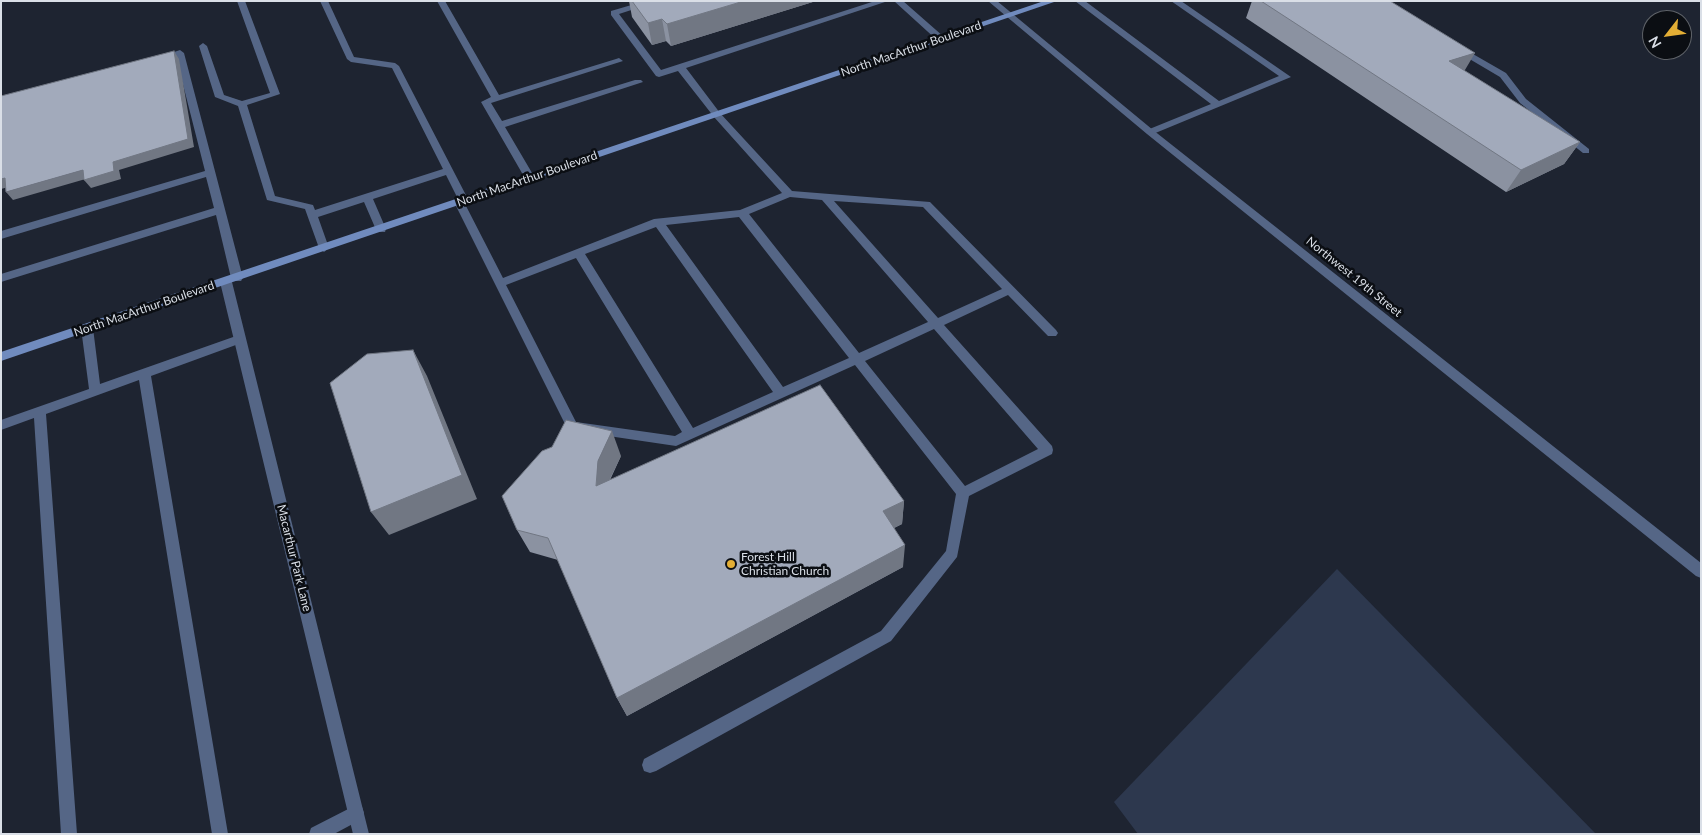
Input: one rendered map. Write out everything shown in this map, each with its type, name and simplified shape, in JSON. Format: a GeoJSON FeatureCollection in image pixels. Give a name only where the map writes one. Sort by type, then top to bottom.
{"type":"FeatureCollection","features":[{"type":"Feature","properties":{"kind":"main road","name":"North MacArthur Boulevard"},"geometry":{"type":"LineString","coordinates":[[1,357],[1053,1]]}},
{"type":"Feature","properties":{"kind":"street"},"geometry":{"type":"LineString","coordinates":[[203,46],[220,97],[242,104],[275,94],[241,1]]}},
{"type":"Feature","properties":{"kind":"street"},"geometry":{"type":"LineString","coordinates":[[324,1],[350,59],[395,66],[448,171],[500,283],[572,426],[676,440],[1010,290]]}},
{"type":"Feature","properties":{"kind":"street"},"geometry":{"type":"LineString","coordinates":[[441,1],[497,99]]}},
{"type":"Feature","properties":{"kind":"street"},"geometry":{"type":"LineString","coordinates":[[656,1],[614,13],[658,74],[884,1]]}},
{"type":"Feature","properties":{"kind":"street"},"geometry":{"type":"LineString","coordinates":[[898,1],[940,40]]}},
{"type":"Feature","properties":{"kind":"street","name":"Northwest 19th Street"},"geometry":{"type":"LineString","coordinates":[[992,1],[1150,132],[1701,572]]}},
{"type":"Feature","properties":{"kind":"street"},"geometry":{"type":"LineString","coordinates":[[1079,1],[1217,104]]}},
{"type":"Feature","properties":{"kind":"street"},"geometry":{"type":"LineString","coordinates":[[1150,132],[1286,77],[1175,1]]}},
{"type":"Feature","properties":{"kind":"street"},"geometry":{"type":"LineString","coordinates":[[1452,45],[1503,74],[1523,101],[1586,151]]}},
{"type":"Feature","properties":{"kind":"street","name":"Macarthur Park Lane"},"geometry":{"type":"LineString","coordinates":[[152,60],[180,53],[220,210],[240,339],[361,834]]}},
{"type":"Feature","properties":{"kind":"street"},"geometry":{"type":"LineString","coordinates":[[530,178],[486,102],[619,61]]}},
{"type":"Feature","properties":{"kind":"street"},"geometry":{"type":"LineString","coordinates":[[680,67],[717,115],[789,194]]}},
{"type":"Feature","properties":{"kind":"street"},"geometry":{"type":"LineString","coordinates":[[500,125],[638,82]]}},
{"type":"Feature","properties":{"kind":"street"},"geometry":{"type":"LineString","coordinates":[[242,104],[271,198],[309,208],[324,248]]}},
{"type":"Feature","properties":{"kind":"street"},"geometry":{"type":"LineString","coordinates":[[312,215],[448,171]]}},
{"type":"Feature","properties":{"kind":"street"},"geometry":{"type":"LineString","coordinates":[[1,235],[210,173]]}},
{"type":"Feature","properties":{"kind":"street"},"geometry":{"type":"LineString","coordinates":[[500,283],[658,222],[742,213],[789,194],[926,204],[1052,333]]}},
{"type":"Feature","properties":{"kind":"street"},"geometry":{"type":"LineString","coordinates":[[824,196],[1047,450],[963,493]]}},
{"type":"Feature","properties":{"kind":"street"},"geometry":{"type":"LineString","coordinates":[[367,197],[381,229]]}},
{"type":"Feature","properties":{"kind":"street"},"geometry":{"type":"LineString","coordinates":[[1,278],[220,210]]}},
{"type":"Feature","properties":{"kind":"street"},"geometry":{"type":"LineString","coordinates":[[650,765],[886,636],[952,553],[963,493],[742,213]]}},
{"type":"Feature","properties":{"kind":"street"},"geometry":{"type":"LineString","coordinates":[[658,222],[781,393]]}},
{"type":"Feature","properties":{"kind":"street"},"geometry":{"type":"LineString","coordinates":[[579,253],[690,434]]}},
{"type":"Feature","properties":{"kind":"street"},"geometry":{"type":"LineString","coordinates":[[87,328],[95,391]]}},
{"type":"Feature","properties":{"kind":"street"},"geometry":{"type":"LineString","coordinates":[[1,425],[240,339]]}},
{"type":"Feature","properties":{"kind":"street"},"geometry":{"type":"LineString","coordinates":[[144,373],[220,834]]}},
{"type":"Feature","properties":{"kind":"street"},"geometry":{"type":"LineString","coordinates":[[40,411],[70,834]]}},
{"type":"Feature","properties":{"kind":"street"},"geometry":{"type":"LineString","coordinates":[[317,834],[356,814]]}},
{"type":"Feature","properties":{"kind":"shaded area"},"geometry":{"type":"Polygon","coordinates":[[[1337,569],[1596,834],[1138,834],[1114,802],[1337,569]]]}},
{"type":"Feature","properties":{"kind":"building"},"geometry":{"type":"Polygon","coordinates":[[[632,1],[744,1],[667,24],[662,19],[648,23],[632,1]]]}},
{"type":"Feature","properties":{"kind":"building"},"geometry":{"type":"Polygon","coordinates":[[[1261,1],[1390,1],[1475,53],[1449,61],[1580,142],[1521,170],[1261,1]]]}},
{"type":"Feature","properties":{"kind":"building"},"geometry":{"type":"Polygon","coordinates":[[[174,51],[188,139],[113,162],[114,171],[84,180],[83,170],[6,192],[5,178],[1,179],[1,96],[174,51]]]}},
{"type":"Feature","properties":{"kind":"building"},"geometry":{"type":"Polygon","coordinates":[[[413,350],[462,475],[371,512],[330,383],[367,354],[413,350]]]}},
{"type":"Feature","properties":{"kind":"building","name":"Forest Hill Christian Church"},"geometry":{"type":"Polygon","coordinates":[[[820,385],[904,501],[883,511],[905,545],[617,698],[548,538],[517,530],[502,496],[542,451],[552,447],[566,420],[612,431],[598,461],[596,486],[820,385]]]}},
{"type":"Feature","properties":{"kind":"place","name":"Forest Hill Christian Church"},"geometry":{"type":"Point","coordinates":[731,564]}}]}
